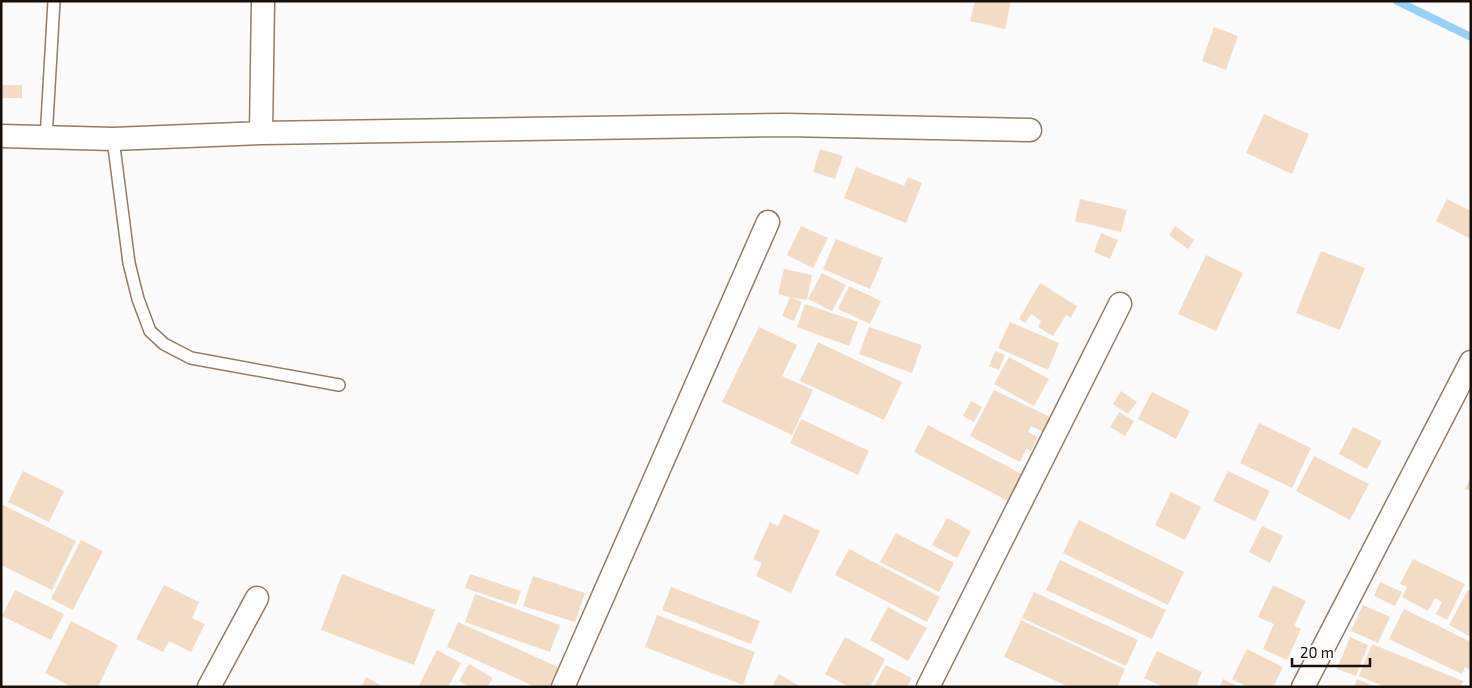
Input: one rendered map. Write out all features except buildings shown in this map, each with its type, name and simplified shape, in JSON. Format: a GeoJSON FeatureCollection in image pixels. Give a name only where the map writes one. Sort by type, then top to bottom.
{"type":"FeatureCollection","features":[{"type":"Feature","properties":{"kind":"street"},"geometry":{"type":"LineString","coordinates":[[261,133],[263,1]]}},
{"type":"Feature","properties":{"kind":"street"},"geometry":{"type":"LineString","coordinates":[[1,136],[46,139],[113,139],[261,133],[786,125],[1030,130]]}},
{"type":"Feature","properties":{"kind":"street"},"geometry":{"type":"LineString","coordinates":[[563,687],[768,222]]}},
{"type":"Feature","properties":{"kind":"street"},"geometry":{"type":"LineString","coordinates":[[928,687],[1120,304]]}},
{"type":"Feature","properties":{"kind":"street"},"geometry":{"type":"LineString","coordinates":[[1303,687],[1471,362]]}},
{"type":"Feature","properties":{"kind":"street"},"geometry":{"type":"LineString","coordinates":[[209,687],[257,598]]}},
{"type":"Feature","properties":{"kind":"lane"},"geometry":{"type":"LineString","coordinates":[[46,139],[54,1]]}},
{"type":"Feature","properties":{"kind":"lane"},"geometry":{"type":"LineString","coordinates":[[113,139],[129,263],[138,299],[150,331],[164,344],[191,358],[339,385]]}},
{"type":"Feature","properties":{"kind":"waterway"},"geometry":{"type":"LineString","coordinates":[[1397,1],[1471,37]]}}]}
